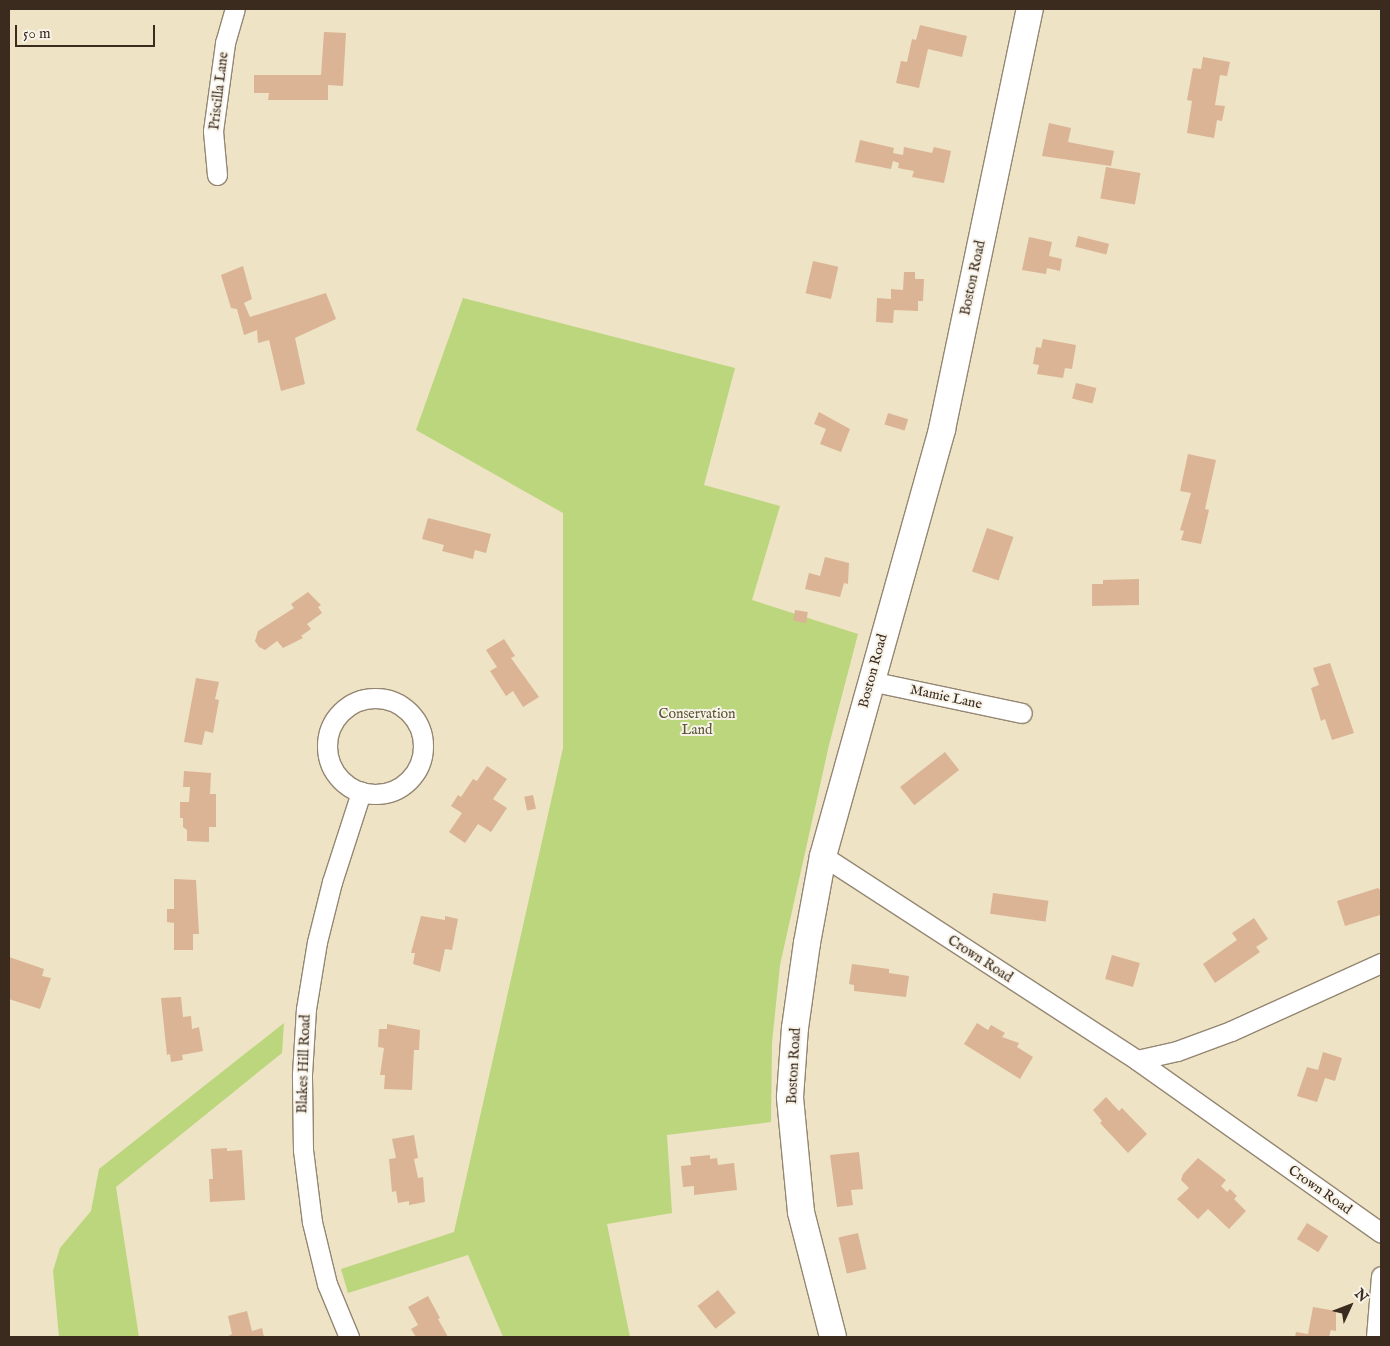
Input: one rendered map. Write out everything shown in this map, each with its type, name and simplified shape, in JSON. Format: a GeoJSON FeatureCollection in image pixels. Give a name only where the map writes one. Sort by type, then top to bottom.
{"type":"FeatureCollection","features":[{"type":"Feature","properties":{"kind":"main road","name":"Boston Road"},"geometry":{"type":"LineString","coordinates":[[833,1337],[801,1212],[790,1097],[795,1028],[823,856],[870,681],[942,428],[1030,9]]}},
{"type":"Feature","properties":{"kind":"street","name":"Priscilla Lane"},"geometry":{"type":"LineString","coordinates":[[217,175],[213,132],[226,43],[235,9]]}},
{"type":"Feature","properties":{"kind":"street","name":"Mamie Lane"},"geometry":{"type":"LineString","coordinates":[[870,681],[1022,713]]}},
{"type":"Feature","properties":{"kind":"street"},"geometry":{"type":"LineString","coordinates":[[375,698],[392,700],[406,709],[420,729],[424,745],[421,761],[414,776],[401,787],[378,794],[361,792],[342,781],[333,768],[328,754],[329,731],[336,718],[353,703],[375,698]]}},
{"type":"Feature","properties":{"kind":"street","name":"Blakes Hill Road"},"geometry":{"type":"LineString","coordinates":[[349,1337],[327,1284],[312,1222],[303,1150],[302,1074],[306,1009],[317,942],[332,882],[361,792]]}},
{"type":"Feature","properties":{"kind":"street","name":"Crown Road"},"geometry":{"type":"LineString","coordinates":[[823,856],[1137,1060],[1381,1233]]}},
{"type":"Feature","properties":{"kind":"street"},"geometry":{"type":"LineString","coordinates":[[1137,1060],[1178,1051],[1231,1031],[1381,963]]}},
{"type":"Feature","properties":{"kind":"street"},"geometry":{"type":"LineString","coordinates":[[1376,1337],[1381,1276]]}},
{"type":"Feature","properties":{"kind":"green space","name":"Conservation Land"},"geometry":{"type":"Polygon","coordinates":[[[463,298],[735,368],[704,485],[780,506],[752,600],[858,634],[829,745],[780,965],[772,1043],[771,1122],[667,1135],[672,1213],[607,1224],[630,1337],[503,1337],[468,1255],[348,1293],[341,1269],[454,1232],[563,748],[563,513],[416,430],[463,298]]]}},
{"type":"Feature","properties":{"kind":"green space"},"geometry":{"type":"Polygon","coordinates":[[[284,1023],[282,1053],[116,1187],[139,1337],[59,1337],[53,1271],[60,1248],[91,1211],[99,1169],[284,1023]]]}},
{"type":"Feature","properties":{"kind":"building"},"geometry":{"type":"Polygon","coordinates":[[[920,25],[967,36],[962,57],[928,49],[919,88],[896,83],[901,61],[907,62],[912,39],[916,40],[920,25]]]}},
{"type":"Feature","properties":{"kind":"building"},"geometry":{"type":"Polygon","coordinates":[[[324,32],[346,33],[343,86],[328,85],[328,100],[268,100],[269,93],[254,93],[254,75],[321,75],[324,32]]]}},
{"type":"Feature","properties":{"kind":"building"},"geometry":{"type":"Polygon","coordinates":[[[1203,57],[1230,62],[1227,76],[1220,75],[1215,105],[1225,106],[1222,121],[1217,120],[1214,138],[1187,133],[1192,101],[1187,100],[1193,68],[1201,69],[1203,57]]]}},
{"type":"Feature","properties":{"kind":"building"},"geometry":{"type":"Polygon","coordinates":[[[1049,123],[1071,128],[1068,142],[1114,151],[1111,166],[1042,156],[1049,123]]]}},
{"type":"Feature","properties":{"kind":"building"},"geometry":{"type":"Polygon","coordinates":[[[860,140],[894,148],[893,153],[903,155],[904,147],[932,153],[934,147],[951,151],[944,183],[912,177],[914,171],[898,168],[899,163],[893,161],[891,169],[855,162],[860,140]]]}},
{"type":"Feature","properties":{"kind":"building"},"geometry":{"type":"Polygon","coordinates":[[[1106,167],[1140,173],[1135,205],[1100,199],[1106,167]]]}},
{"type":"Feature","properties":{"kind":"building"},"geometry":{"type":"Polygon","coordinates":[[[1078,236],[1109,244],[1106,254],[1075,247],[1078,236]]]}},
{"type":"Feature","properties":{"kind":"building"},"geometry":{"type":"Polygon","coordinates":[[[1029,237],[1052,242],[1049,256],[1062,259],[1060,271],[1047,268],[1046,274],[1022,270],[1029,237]]]}},
{"type":"Feature","properties":{"kind":"building"},"geometry":{"type":"Polygon","coordinates":[[[813,261],[838,267],[831,299],[806,293],[813,261]]]}},
{"type":"Feature","properties":{"kind":"building"},"geometry":{"type":"Polygon","coordinates":[[[243,266],[252,299],[244,303],[250,317],[326,293],[336,319],[295,338],[305,384],[281,391],[269,340],[258,343],[257,330],[244,335],[237,309],[231,308],[221,275],[243,266]]]}},
{"type":"Feature","properties":{"kind":"building"},"geometry":{"type":"Polygon","coordinates":[[[904,272],[915,272],[915,279],[924,279],[923,301],[918,301],[918,311],[894,310],[893,323],[876,322],[877,298],[891,299],[891,289],[903,290],[904,272]]]}},
{"type":"Feature","properties":{"kind":"building"},"geometry":{"type":"Polygon","coordinates":[[[1043,339],[1076,345],[1072,369],[1065,368],[1063,378],[1037,374],[1039,365],[1033,364],[1036,347],[1041,348],[1043,339]]]}},
{"type":"Feature","properties":{"kind":"building"},"geometry":{"type":"Polygon","coordinates":[[[1076,383],[1096,388],[1093,404],[1072,399],[1076,383]]]}},
{"type":"Feature","properties":{"kind":"building"},"geometry":{"type":"Polygon","coordinates":[[[819,412],[850,429],[841,452],[820,444],[826,429],[814,424],[819,412]]]}},
{"type":"Feature","properties":{"kind":"building"},"geometry":{"type":"Polygon","coordinates":[[[888,413],[908,419],[905,431],[884,424],[888,413]]]}},
{"type":"Feature","properties":{"kind":"building"},"geometry":{"type":"Polygon","coordinates":[[[1188,454],[1216,460],[1205,509],[1209,510],[1201,544],[1181,540],[1184,531],[1180,530],[1191,493],[1180,491],[1188,454]]]}},
{"type":"Feature","properties":{"kind":"building"},"geometry":{"type":"Polygon","coordinates":[[[428,518],[491,534],[486,553],[475,550],[473,559],[442,551],[444,545],[422,539],[428,518]]]}},
{"type":"Feature","properties":{"kind":"building"},"geometry":{"type":"Polygon","coordinates":[[[987,528],[1013,537],[998,581],[972,571],[987,528]]]}},
{"type":"Feature","properties":{"kind":"building"},"geometry":{"type":"Polygon","coordinates":[[[825,557],[849,563],[848,584],[844,583],[840,597],[805,589],[809,573],[820,576],[825,557]]]}},
{"type":"Feature","properties":{"kind":"building"},"geometry":{"type":"Polygon","coordinates":[[[1139,579],[1139,605],[1092,606],[1092,584],[1103,584],[1103,580],[1139,579]]]}},
{"type":"Feature","properties":{"kind":"building"},"geometry":{"type":"Polygon","coordinates":[[[308,592],[321,605],[318,607],[322,613],[307,624],[311,629],[301,636],[303,638],[283,648],[277,641],[265,650],[259,647],[255,641],[258,631],[294,608],[291,604],[308,592]]]}},
{"type":"Feature","properties":{"kind":"building"},"geometry":{"type":"Polygon","coordinates":[[[795,610],[808,612],[806,623],[793,621],[795,610]]]}},
{"type":"Feature","properties":{"kind":"building"},"geometry":{"type":"Polygon","coordinates":[[[504,639],[515,656],[511,658],[539,697],[523,707],[513,691],[506,696],[490,671],[497,667],[486,650],[504,639]]]}},
{"type":"Feature","properties":{"kind":"building"},"geometry":{"type":"Polygon","coordinates":[[[1330,663],[1354,733],[1332,740],[1325,719],[1321,721],[1311,688],[1319,685],[1313,668],[1330,663]]]}},
{"type":"Feature","properties":{"kind":"building"},"geometry":{"type":"Polygon","coordinates":[[[196,678],[219,682],[215,699],[219,700],[213,733],[205,731],[202,745],[184,742],[196,678]]]}},
{"type":"Feature","properties":{"kind":"building"},"geometry":{"type":"Polygon","coordinates":[[[945,752],[959,770],[914,805],[900,787],[945,752]]]}},
{"type":"Feature","properties":{"kind":"building"},"geometry":{"type":"Polygon","coordinates":[[[487,766],[507,779],[493,799],[507,808],[491,832],[478,824],[465,843],[449,832],[462,813],[451,806],[458,795],[461,797],[473,779],[477,781],[487,766]]]}},
{"type":"Feature","properties":{"kind":"building"},"geometry":{"type":"Polygon","coordinates":[[[184,771],[211,773],[210,794],[216,794],[216,827],[209,827],[209,842],[187,841],[187,830],[183,827],[183,818],[180,818],[180,802],[189,802],[190,787],[183,787],[184,771]]]}},
{"type":"Feature","properties":{"kind":"building"},"geometry":{"type":"Polygon","coordinates":[[[533,795],[536,809],[527,811],[524,797],[533,795]]]}},
{"type":"Feature","properties":{"kind":"building"},"geometry":{"type":"Polygon","coordinates":[[[174,879],[196,880],[199,934],[193,934],[193,950],[174,950],[174,923],[167,922],[167,909],[174,909],[174,879]]]}},
{"type":"Feature","properties":{"kind":"building"},"geometry":{"type":"Polygon","coordinates":[[[1378,888],[1381,891],[1380,915],[1345,926],[1337,901],[1378,888]]]}},
{"type":"Feature","properties":{"kind":"building"},"geometry":{"type":"Polygon","coordinates":[[[993,893],[1048,901],[1046,922],[990,914],[993,893]]]}},
{"type":"Feature","properties":{"kind":"building"},"geometry":{"type":"Polygon","coordinates":[[[421,916],[445,920],[445,916],[458,919],[452,950],[445,949],[440,972],[413,964],[415,953],[411,953],[421,916]]]}},
{"type":"Feature","properties":{"kind":"building"},"geometry":{"type":"Polygon","coordinates":[[[1254,918],[1268,939],[1256,947],[1260,952],[1215,983],[1203,964],[1237,940],[1232,933],[1254,918]]]}},
{"type":"Feature","properties":{"kind":"building"},"geometry":{"type":"Polygon","coordinates":[[[1112,955],[1140,963],[1133,987],[1105,979],[1112,955]]]}},
{"type":"Feature","properties":{"kind":"building"},"geometry":{"type":"Polygon","coordinates":[[[9,957],[44,969],[42,976],[51,978],[40,1009],[9,999],[9,957]]]}},
{"type":"Feature","properties":{"kind":"building"},"geometry":{"type":"Polygon","coordinates":[[[852,964],[889,969],[889,973],[909,976],[906,997],[854,991],[854,985],[849,984],[852,964]]]}},
{"type":"Feature","properties":{"kind":"building"},"geometry":{"type":"Polygon","coordinates":[[[181,997],[183,1017],[191,1016],[192,1029],[199,1027],[203,1051],[182,1055],[183,1060],[171,1062],[170,1054],[167,1055],[161,998],[181,997]]]}},
{"type":"Feature","properties":{"kind":"building"},"geometry":{"type":"Polygon","coordinates":[[[977,1023],[988,1030],[991,1025],[1005,1033],[1002,1037],[1019,1043],[1017,1047],[1033,1057],[1020,1079],[964,1044],[977,1023]]]}},
{"type":"Feature","properties":{"kind":"building"},"geometry":{"type":"Polygon","coordinates":[[[387,1024],[420,1030],[419,1050],[414,1050],[412,1090],[384,1089],[385,1075],[380,1075],[384,1048],[378,1047],[379,1029],[387,1029],[387,1024]]]}},
{"type":"Feature","properties":{"kind":"building"},"geometry":{"type":"Polygon","coordinates":[[[1323,1052],[1342,1058],[1335,1081],[1325,1078],[1317,1102],[1297,1096],[1307,1067],[1318,1070],[1323,1052]]]}},
{"type":"Feature","properties":{"kind":"building"},"geometry":{"type":"Polygon","coordinates":[[[1106,1097],[1119,1111],[1122,1108],[1147,1134],[1128,1153],[1100,1123],[1102,1121],[1093,1110],[1106,1097]]]}},
{"type":"Feature","properties":{"kind":"building"},"geometry":{"type":"Polygon","coordinates":[[[414,1135],[418,1158],[414,1159],[418,1178],[423,1177],[425,1202],[409,1205],[409,1201],[398,1203],[396,1191],[392,1192],[389,1159],[396,1158],[392,1139],[414,1135]]]}},
{"type":"Feature","properties":{"kind":"building"},"geometry":{"type":"Polygon","coordinates":[[[227,1148],[227,1151],[242,1150],[245,1200],[210,1202],[209,1179],[213,1179],[211,1149],[227,1148]]]}},
{"type":"Feature","properties":{"kind":"building"},"geometry":{"type":"Polygon","coordinates":[[[859,1152],[863,1189],[851,1190],[853,1205],[837,1207],[830,1155],[859,1152]]]}},
{"type":"Feature","properties":{"kind":"building"},"geometry":{"type":"Polygon","coordinates":[[[710,1155],[710,1159],[717,1158],[718,1165],[734,1163],[737,1190],[694,1195],[694,1186],[683,1187],[681,1166],[691,1165],[690,1157],[710,1155]]]}},
{"type":"Feature","properties":{"kind":"building"},"geometry":{"type":"Polygon","coordinates":[[[1198,1158],[1226,1180],[1221,1186],[1227,1192],[1230,1189],[1237,1196],[1234,1199],[1246,1211],[1229,1229],[1208,1209],[1198,1219],[1177,1199],[1189,1188],[1181,1180],[1183,1174],[1198,1158]]]}},
{"type":"Feature","properties":{"kind":"building"},"geometry":{"type":"Polygon","coordinates":[[[1307,1223],[1328,1236],[1318,1252],[1297,1239],[1307,1223]]]}},
{"type":"Feature","properties":{"kind":"building"},"geometry":{"type":"Polygon","coordinates":[[[858,1233],[866,1269],[847,1274],[839,1237],[858,1233]]]}},
{"type":"Feature","properties":{"kind":"building"},"geometry":{"type":"Polygon","coordinates":[[[718,1290],[736,1313],[715,1329],[698,1306],[718,1290]]]}},
{"type":"Feature","properties":{"kind":"building"},"geometry":{"type":"Polygon","coordinates":[[[428,1296],[448,1337],[416,1337],[411,1329],[418,1325],[408,1307],[428,1296]]]}},
{"type":"Feature","properties":{"kind":"building"},"geometry":{"type":"Polygon","coordinates":[[[1313,1307],[1336,1311],[1336,1331],[1331,1330],[1329,1337],[1295,1337],[1296,1332],[1308,1334],[1313,1307]]]}},
{"type":"Feature","properties":{"kind":"building"},"geometry":{"type":"Polygon","coordinates":[[[247,1311],[252,1331],[262,1328],[264,1337],[227,1337],[232,1334],[228,1316],[247,1311]]]}}]}
